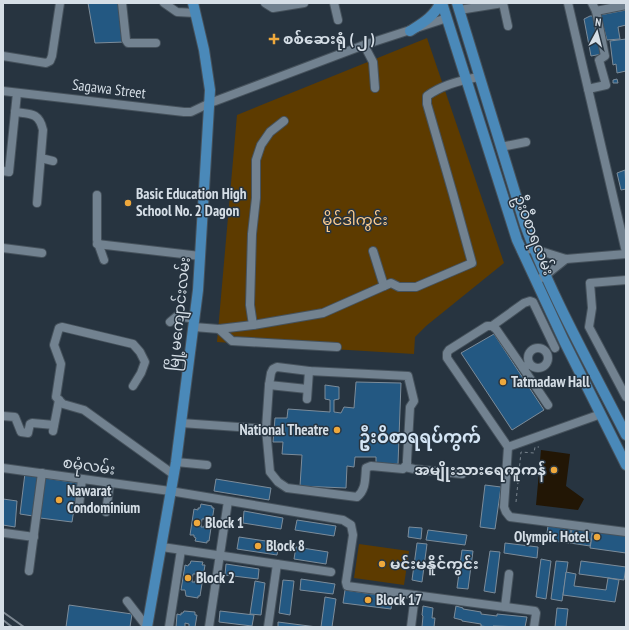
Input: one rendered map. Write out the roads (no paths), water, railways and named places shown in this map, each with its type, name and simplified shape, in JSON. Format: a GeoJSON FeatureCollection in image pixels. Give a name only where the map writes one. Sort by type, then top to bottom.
{"type":"FeatureCollection","features":[{"type":"Feature","properties":{"kind":"main road","name":"ဦးဝီစာရလမ်း"},"geometry":{"type":"LineString","coordinates":[[441,3],[521,250],[534,281],[626,465]]}},
{"type":"Feature","properties":{"kind":"main road"},"geometry":{"type":"LineString","coordinates":[[410,31],[434,13],[441,3]]}},
{"type":"Feature","properties":{"kind":"main road","name":"ဦးဝီစာရလမ်း"},"geometry":{"type":"LineString","coordinates":[[458,7],[518,204],[534,250],[626,435]]}},
{"type":"Feature","properties":{"kind":"main road","name":"မြို့မကျောင်းလမ်း"},"geometry":{"type":"LineString","coordinates":[[147,627],[176,462],[195,323],[210,90],[204,50],[194,8]]}},
{"type":"Feature","properties":{"kind":"main road"},"geometry":{"type":"LineString","coordinates":[[489,151],[501,147]]}},
{"type":"Feature","properties":{"kind":"main road"},"geometry":{"type":"LineString","coordinates":[[507,208],[518,204]]}},
{"type":"Feature","properties":{"kind":"main road"},"geometry":{"type":"LineString","coordinates":[[566,346],[578,341]]}},
{"type":"Feature","properties":{"kind":"main road"},"geometry":{"type":"LineString","coordinates":[[602,416],[615,413]]}},
{"type":"Feature","properties":{"kind":"street"},"geometry":{"type":"LineString","coordinates":[[3,56],[46,63],[50,61],[60,3]]}},
{"type":"Feature","properties":{"kind":"street"},"geometry":{"type":"LineString","coordinates":[[122,3],[126,40],[128,43],[156,43]]}},
{"type":"Feature","properties":{"kind":"street"},"geometry":{"type":"LineString","coordinates":[[164,3],[177,12],[194,8]]}},
{"type":"Feature","properties":{"kind":"street"},"geometry":{"type":"LineString","coordinates":[[265,3],[273,8],[304,3]]}},
{"type":"Feature","properties":{"kind":"street"},"geometry":{"type":"LineString","coordinates":[[334,3],[338,20]]}},
{"type":"Feature","properties":{"kind":"street"},"geometry":{"type":"LineString","coordinates":[[458,7],[503,3],[508,26]]}},
{"type":"Feature","properties":{"kind":"street"},"geometry":{"type":"LineString","coordinates":[[521,250],[534,250],[566,259],[626,253],[568,3]]}},
{"type":"Feature","properties":{"kind":"street"},"geometry":{"type":"LineString","coordinates":[[588,89],[606,84],[599,60],[605,56],[596,11],[592,3]]}},
{"type":"Feature","properties":{"kind":"street"},"geometry":{"type":"LineString","coordinates":[[596,11],[626,5]]}},
{"type":"Feature","properties":{"kind":"street","name":"Sagawa Street"},"geometry":{"type":"LineString","coordinates":[[3,91],[191,112],[210,103],[364,46],[447,18]]}},
{"type":"Feature","properties":{"kind":"street"},"geometry":{"type":"LineString","coordinates":[[364,46],[373,62],[375,88]]}},
{"type":"Feature","properties":{"kind":"street"},"geometry":{"type":"LineString","coordinates":[[170,322],[177,316],[195,323],[220,329],[322,313],[391,283],[399,286],[416,287],[472,264],[427,104],[427,96],[434,90],[466,79],[480,77]]}},
{"type":"Feature","properties":{"kind":"street"},"geometry":{"type":"LineString","coordinates":[[3,171],[9,172],[17,93]]}},
{"type":"Feature","properties":{"kind":"street"},"geometry":{"type":"LineString","coordinates":[[15,112],[34,114],[41,120],[43,130],[37,203]]}},
{"type":"Feature","properties":{"kind":"street"},"geometry":{"type":"LineString","coordinates":[[253,325],[250,305],[252,234],[256,198],[256,160],[261,146],[270,132],[284,121]]}},
{"type":"Feature","properties":{"kind":"street"},"geometry":{"type":"LineString","coordinates":[[501,147],[526,142]]}},
{"type":"Feature","properties":{"kind":"street"},"geometry":{"type":"LineString","coordinates":[[41,158],[53,161]]}},
{"type":"Feature","properties":{"kind":"street"},"geometry":{"type":"LineString","coordinates":[[97,195],[97,244],[104,260]]}},
{"type":"Feature","properties":{"kind":"street"},"geometry":{"type":"LineString","coordinates":[[97,244],[200,256]]}},
{"type":"Feature","properties":{"kind":"street"},"geometry":{"type":"LineString","coordinates":[[3,248],[42,253]]}},
{"type":"Feature","properties":{"kind":"street"},"geometry":{"type":"LineString","coordinates":[[372,251],[384,286]]}},
{"type":"Feature","properties":{"kind":"street"},"geometry":{"type":"LineString","coordinates":[[534,281],[546,275],[566,259]]}},
{"type":"Feature","properties":{"kind":"street"},"geometry":{"type":"LineString","coordinates":[[626,280],[590,283],[592,308],[589,327],[626,397]]}},
{"type":"Feature","properties":{"kind":"street"},"geometry":{"type":"LineString","coordinates":[[555,348],[533,302],[530,301],[524,303],[492,326],[487,326],[449,350],[447,353],[447,358],[508,447],[504,507],[510,517],[626,532]]}},
{"type":"Feature","properties":{"kind":"street"},"geometry":{"type":"LineString","coordinates":[[492,326],[526,366],[548,405]]}},
{"type":"Feature","properties":{"kind":"street"},"geometry":{"type":"LineString","coordinates":[[133,386],[141,373],[145,362],[140,352],[133,344],[61,327],[54,345],[61,364],[56,397],[63,404],[84,410],[173,474]]}},
{"type":"Feature","properties":{"kind":"street"},"geometry":{"type":"LineString","coordinates":[[220,329],[232,342],[337,347]]}},
{"type":"Feature","properties":{"kind":"street"},"geometry":{"type":"LineString","coordinates":[[546,353],[555,348],[566,346]]}},
{"type":"Feature","properties":{"kind":"street"},"geometry":{"type":"LineString","coordinates":[[537,348],[542,349],[546,353],[548,358],[543,366],[538,368],[526,366],[529,354],[532,350],[537,348]]}},
{"type":"Feature","properties":{"kind":"street"},"geometry":{"type":"LineString","coordinates":[[405,467],[407,464],[410,407],[414,401],[408,376],[309,371],[278,367],[273,369],[269,385],[266,429],[270,472],[278,482],[288,488],[357,497],[364,490],[366,468],[371,466],[403,469],[405,467],[462,474]]}},
{"type":"Feature","properties":{"kind":"street"},"geometry":{"type":"LineString","coordinates":[[307,399],[309,371]]}},
{"type":"Feature","properties":{"kind":"street"},"geometry":{"type":"LineString","coordinates":[[269,385],[307,389]]}},
{"type":"Feature","properties":{"kind":"street"},"geometry":{"type":"LineString","coordinates":[[3,416],[15,417],[21,432],[28,433],[30,424],[32,423],[53,428],[59,400]]}},
{"type":"Feature","properties":{"kind":"street"},"geometry":{"type":"LineString","coordinates":[[508,447],[602,416]]}},
{"type":"Feature","properties":{"kind":"street"},"geometry":{"type":"LineString","coordinates":[[181,423],[266,429]]}},
{"type":"Feature","properties":{"kind":"street"},"geometry":{"type":"LineString","coordinates":[[176,462],[207,465]]}},
{"type":"Feature","properties":{"kind":"street","name":"စမုံလမ်း"},"geometry":{"type":"LineString","coordinates":[[3,468],[170,491],[343,520],[351,525],[353,535],[346,582],[347,586],[415,595]]}},
{"type":"Feature","properties":{"kind":"street"},"geometry":{"type":"LineString","coordinates":[[29,571],[42,473]]}},
{"type":"Feature","properties":{"kind":"street"},"geometry":{"type":"LineString","coordinates":[[79,506],[82,479]]}},
{"type":"Feature","properties":{"kind":"street"},"geometry":{"type":"LineString","coordinates":[[106,512],[110,483]]}},
{"type":"Feature","properties":{"kind":"street"},"geometry":{"type":"LineString","coordinates":[[209,627],[228,501]]}},
{"type":"Feature","properties":{"kind":"street"},"geometry":{"type":"LineString","coordinates":[[5,533],[34,537]]}},
{"type":"Feature","properties":{"kind":"street"},"geometry":{"type":"LineString","coordinates":[[162,547],[331,572]]}},
{"type":"Feature","properties":{"kind":"street"},"geometry":{"type":"LineString","coordinates":[[169,627],[181,550]]}},
{"type":"Feature","properties":{"kind":"street"},"geometry":{"type":"LineString","coordinates":[[268,627],[277,564]]}},
{"type":"Feature","properties":{"kind":"street"},"geometry":{"type":"LineString","coordinates":[[505,607],[509,574]]}},
{"type":"Feature","properties":{"kind":"street"},"geometry":{"type":"LineString","coordinates":[[411,627],[415,595],[535,611],[534,627]]}},
{"type":"Feature","properties":{"kind":"street"},"geometry":{"type":"LineString","coordinates":[[127,601],[147,627]]}},
{"type":"Feature","properties":{"kind":"railway"},"geometry":{"type":"LineString","coordinates":[[3,612],[24,627]]}},
{"type":"Feature","properties":{"kind":"railway"},"geometry":{"type":"LineString","coordinates":[[3,620],[12,627]]}},
{"type":"Feature","properties":{"kind":"place","name":"စစ်ဆေးရုံ ( ၂ )"},"geometry":{"type":"Point","coordinates":[274,39]}},
{"type":"Feature","properties":{"kind":"place","name":"Basic Education High School No. 2 Dagon"},"geometry":{"type":"Point","coordinates":[128,203]}},
{"type":"Feature","properties":{"kind":"place","name":"Tatmadaw Hall"},"geometry":{"type":"Point","coordinates":[503,382]}},
{"type":"Feature","properties":{"kind":"place","name":"National Theatre"},"geometry":{"type":"Point","coordinates":[337,430]}},
{"type":"Feature","properties":{"kind":"place","name":"အမျိုးသားရေကူကန်"},"geometry":{"type":"Point","coordinates":[554,470]}},
{"type":"Feature","properties":{"kind":"place","name":"Nawarat Condominium"},"geometry":{"type":"Point","coordinates":[59,500]}},
{"type":"Feature","properties":{"kind":"place","name":"Block 1"},"geometry":{"type":"Point","coordinates":[197,523]}},
{"type":"Feature","properties":{"kind":"place","name":"Olympic Hotel"},"geometry":{"type":"Point","coordinates":[597,537]}},
{"type":"Feature","properties":{"kind":"place","name":"Block 8"},"geometry":{"type":"Point","coordinates":[258,546]}},
{"type":"Feature","properties":{"kind":"place","name":"မင်းမနိူင်ကွင်း"},"geometry":{"type":"Point","coordinates":[382,564]}},
{"type":"Feature","properties":{"kind":"place","name":"Block 2"},"geometry":{"type":"Point","coordinates":[188,578]}},
{"type":"Feature","properties":{"kind":"place","name":"Block 17"},"geometry":{"type":"Point","coordinates":[368,600]}},
{"type":"Feature","properties":{"kind":"district","name":"ဦးဝိစာရရပ်ကွက်"},"geometry":{"type":"Point","coordinates":[420,437]}},
{"type":"Feature","properties":{"kind":"park label","name":"မိုင်ဒါကွင်း"},"geometry":{"type":"Point","coordinates":[355,220]}}]}
